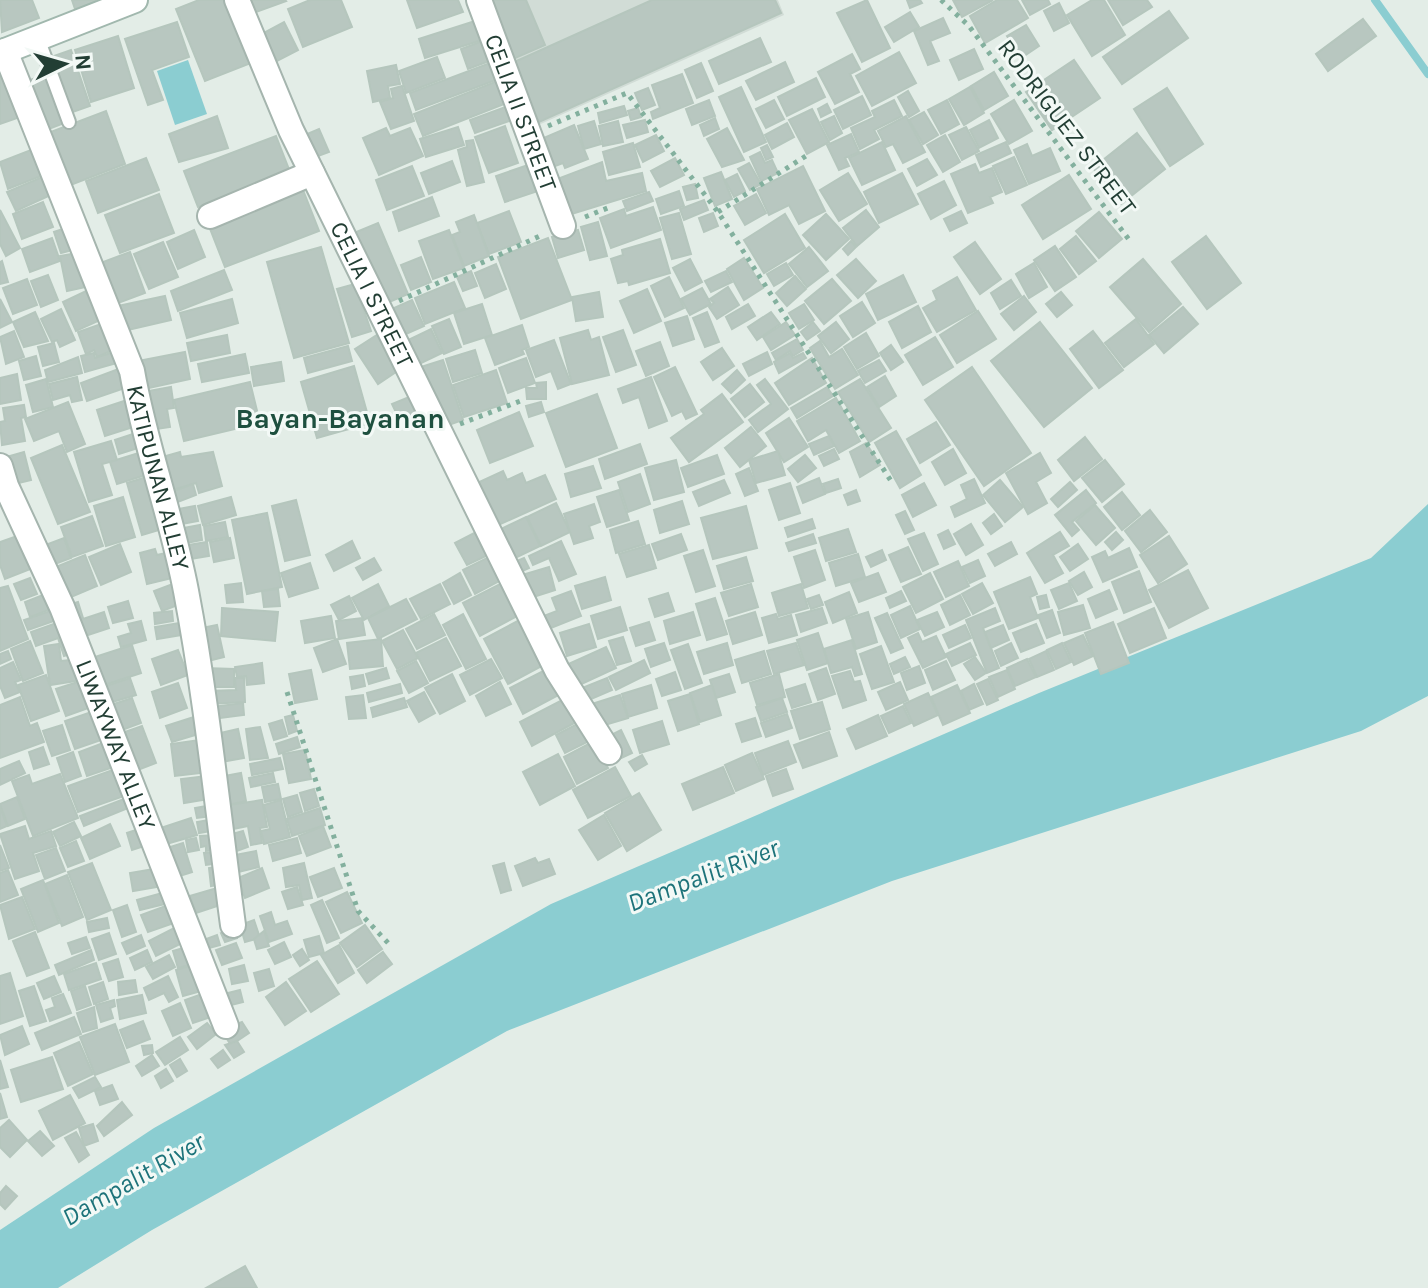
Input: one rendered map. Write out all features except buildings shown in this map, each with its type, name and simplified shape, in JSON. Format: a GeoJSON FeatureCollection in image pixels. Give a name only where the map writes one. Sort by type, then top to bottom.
{"type":"FeatureCollection","features":[{"type":"Feature","properties":{"kind":"street"},"geometry":{"type":"LineString","coordinates":[[3,52],[135,0]]}},
{"type":"Feature","properties":{"kind":"street","name":"CELIA I STREET"},"geometry":{"type":"LineString","coordinates":[[237,0],[312,173],[557,670],[609,752]]}},
{"type":"Feature","properties":{"kind":"street","name":"CELIA II STREET"},"geometry":{"type":"LineString","coordinates":[[479,0],[563,226]]}},
{"type":"Feature","properties":{"kind":"street","name":"KATIPUNAN ALLEY"},"geometry":{"type":"LineString","coordinates":[[3,52],[132,371],[139,409],[173,527],[187,595],[233,925]]}},
{"type":"Feature","properties":{"kind":"street"},"geometry":{"type":"LineString","coordinates":[[210,216],[312,173]]}},
{"type":"Feature","properties":{"kind":"street","name":"LIWAYWAY ALLEY"},"geometry":{"type":"LineString","coordinates":[[0,466],[62,607],[226,1026]]}},
{"type":"Feature","properties":{"kind":"lane"},"geometry":{"type":"LineString","coordinates":[[38,38],[69,122]]}},
{"type":"Feature","properties":{"kind":"path","name":"RODRIGUEZ STREET"},"geometry":{"type":"LineString","coordinates":[[941,0],[969,26],[1130,241]]}},
{"type":"Feature","properties":{"kind":"path"},"geometry":{"type":"LineString","coordinates":[[529,134],[627,93],[718,212],[891,481]]}},
{"type":"Feature","properties":{"kind":"path"},"geometry":{"type":"LineString","coordinates":[[718,212],[809,154]]}},
{"type":"Feature","properties":{"kind":"path"},"geometry":{"type":"LineString","coordinates":[[380,310],[610,207]]}},
{"type":"Feature","properties":{"kind":"path"},"geometry":{"type":"LineString","coordinates":[[440,431],[523,400]]}},
{"type":"Feature","properties":{"kind":"path"},"geometry":{"type":"LineString","coordinates":[[287,692],[358,911],[390,945]]}},
{"type":"Feature","properties":{"kind":"shaded area"},"geometry":{"type":"Polygon","coordinates":[[[484,0],[778,0],[784,15],[534,127],[484,0]]]}},
{"type":"Feature","properties":{"kind":"water"},"geometry":{"type":"Polygon","coordinates":[[[188,60],[207,114],[175,125],[157,71],[188,60]]]}},
{"type":"Feature","properties":{"kind":"water","name":"Dampalit River"},"geometry":{"type":"Polygon","coordinates":[[[1428,504],[1428,696],[1361,731],[892,881],[507,1031],[152,1230],[58,1288],[0,1288],[0,1230],[154,1128],[551,904],[1039,693],[1371,558],[1428,504]]]}},
{"type":"Feature","properties":{"kind":"waterway"},"geometry":{"type":"LineString","coordinates":[[1375,0],[1428,74]]}},
{"type":"Feature","properties":{"kind":"district","name":"Bayan-Bayanan"},"geometry":{"type":"Point","coordinates":[340,418]}}]}
